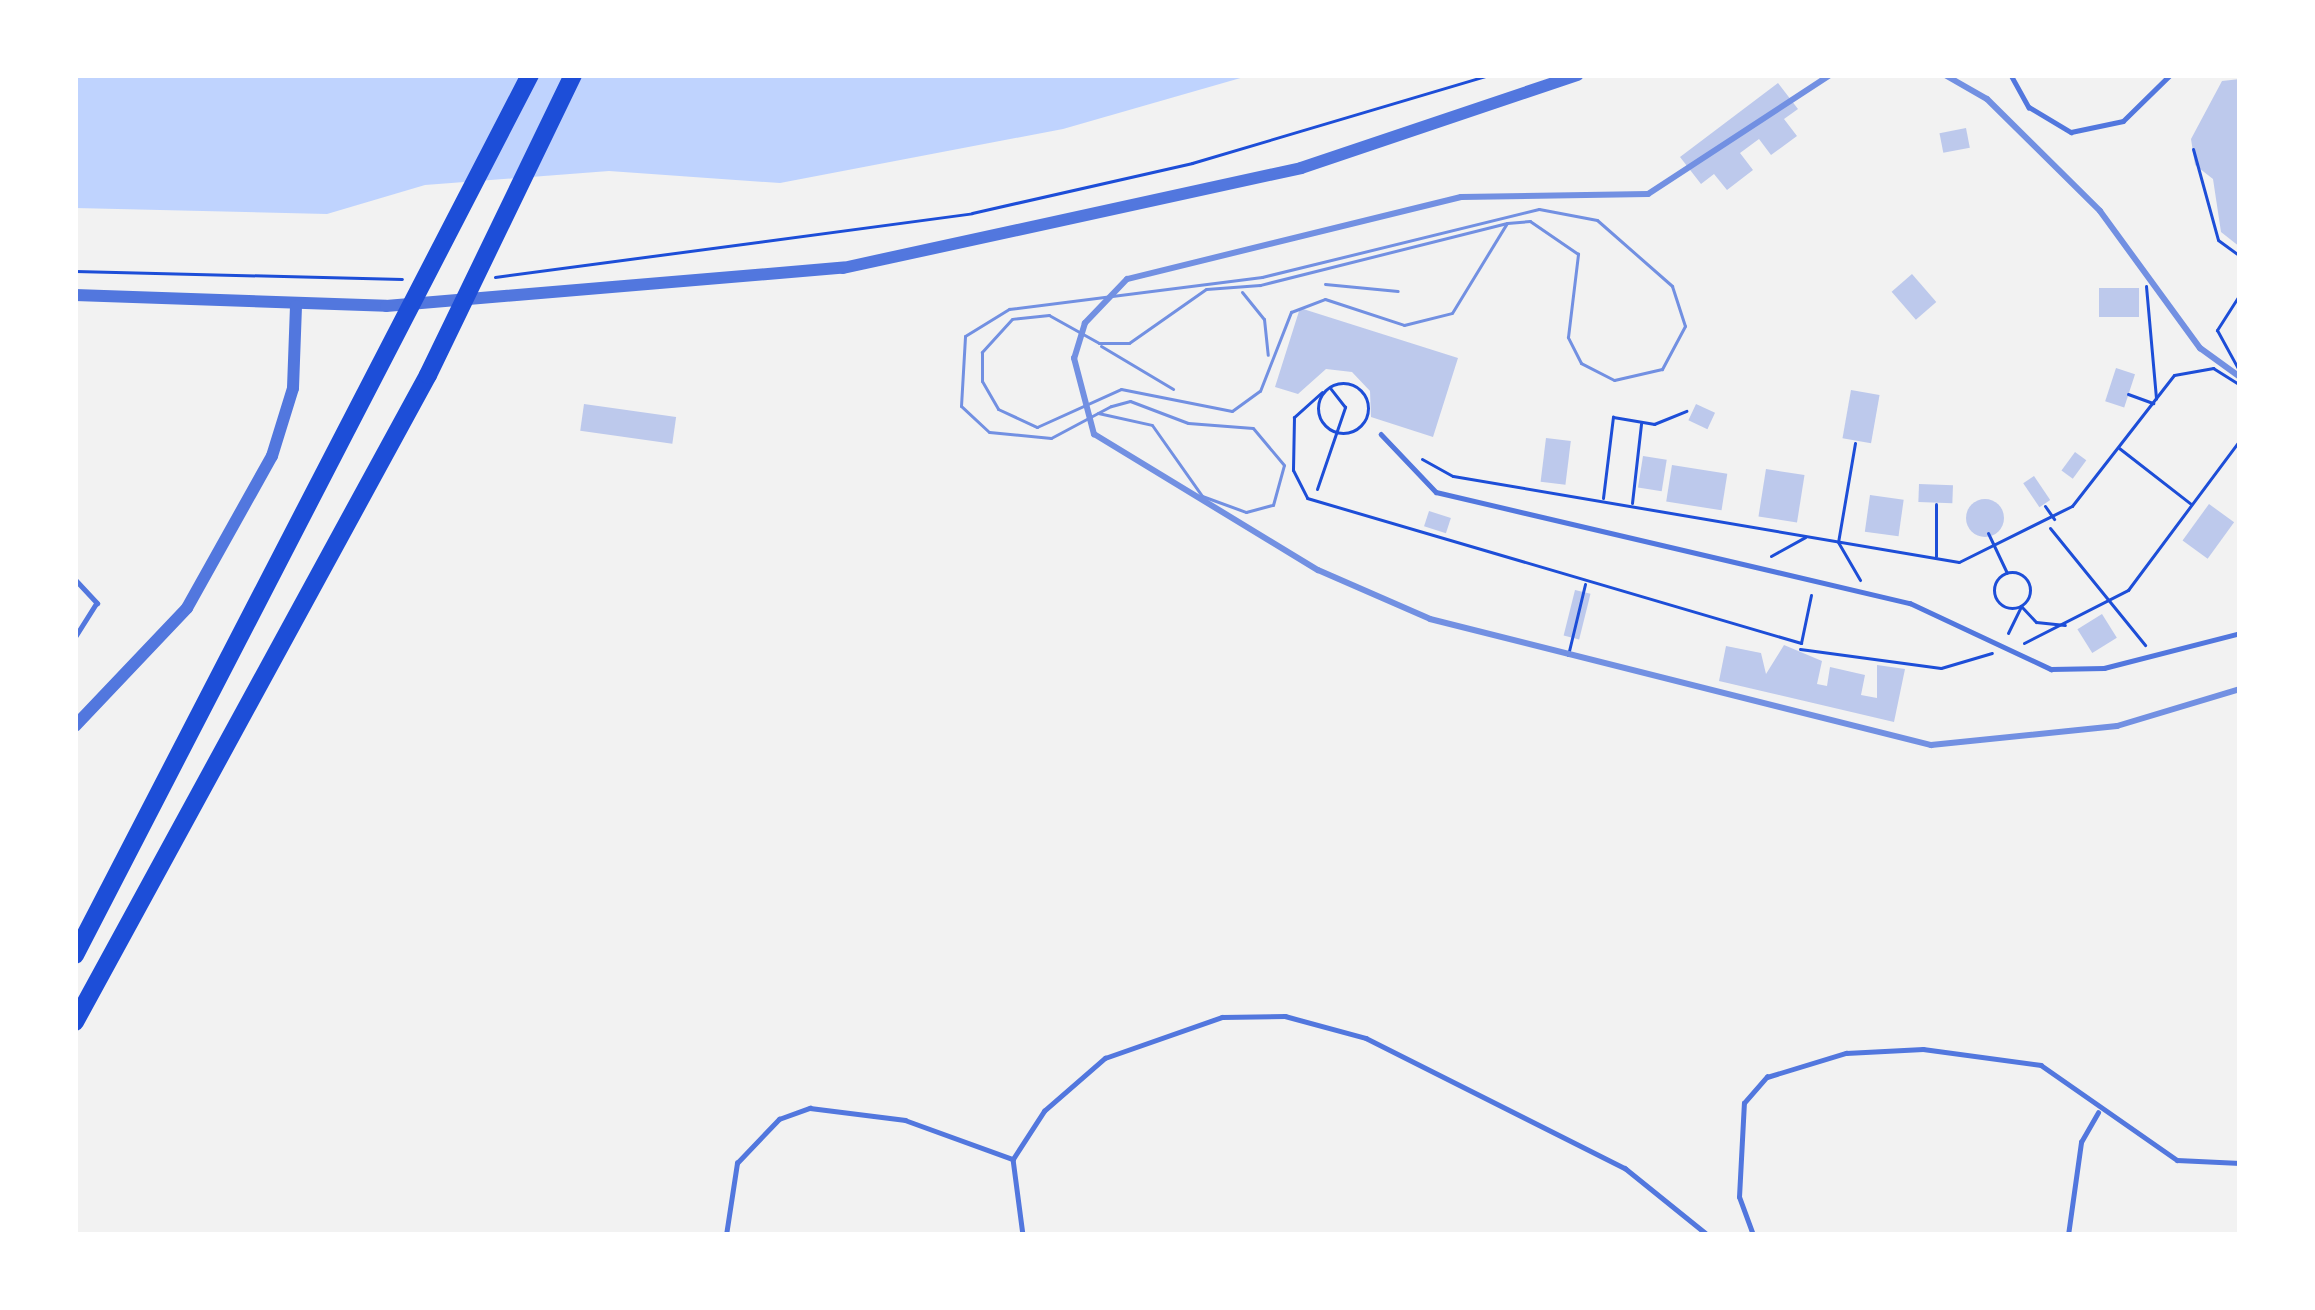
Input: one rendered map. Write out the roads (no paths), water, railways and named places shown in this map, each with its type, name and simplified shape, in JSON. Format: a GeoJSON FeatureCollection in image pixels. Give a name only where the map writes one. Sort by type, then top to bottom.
{"type":"FeatureCollection","features":[{"type":"Feature","properties":{"kind":"highway"},"geometry":{"type":"LineString","coordinates":[[75,955],[530,75]]}},
{"type":"Feature","properties":{"kind":"highway"},"geometry":{"type":"LineString","coordinates":[[75,1022],[428,375],[573,75]]}},
{"type":"Feature","properties":{"kind":"street"},"geometry":{"type":"LineString","coordinates":[[75,295],[296,306],[718,285],[964,248],[1301,168],[1578,75]]}},
{"type":"Feature","properties":{"kind":"street"},"geometry":{"type":"LineString","coordinates":[[75,726],[187,608],[272,456],[293,388],[296,306]]}},
{"type":"Feature","properties":{"kind":"lane"},"geometry":{"type":"LineString","coordinates":[[2012,75],[2029,107],[2071,132],[2123,122],[2170,75]]}},
{"type":"Feature","properties":{"kind":"lane"},"geometry":{"type":"LineString","coordinates":[[1382,434],[1436,492],[1867,592],[1941,613],[2000,651],[2078,671],[2240,633]]}},
{"type":"Feature","properties":{"kind":"lane"},"geometry":{"type":"LineString","coordinates":[[75,579],[98,603],[75,638]]}},
{"type":"Feature","properties":{"kind":"lane"},"geometry":{"type":"LineString","coordinates":[[1023,1235],[1013,1159],[1044,1111],[1105,1058],[1222,1018],[1285,1016],[1366,1038],[1625,1168],[1708,1235]]}},
{"type":"Feature","properties":{"kind":"lane"},"geometry":{"type":"LineString","coordinates":[[1753,1235],[1739,1197],[1744,1103],[1805,1061],[2000,1055],[2069,1080],[2098,1112],[2177,1160],[2240,1163]]}},
{"type":"Feature","properties":{"kind":"lane"},"geometry":{"type":"LineString","coordinates":[[726,1235],[737,1163],[778,1119],[810,1108],[905,1120],[1013,1159]]}},
{"type":"Feature","properties":{"kind":"lane"},"geometry":{"type":"LineString","coordinates":[[2068,1235],[2080,1142],[2098,1112]]}},
{"type":"Feature","properties":{"kind":"water"},"geometry":{"type":"Polygon","coordinates":[[[75,75],[1251,75],[1063,129],[780,183],[609,171],[425,185],[327,214],[75,208],[75,75]]]}},
{"type":"Feature","properties":{"kind":"tram line"},"geometry":{"type":"LineString","coordinates":[[1098,413],[1152,425],[1202,496],[1246,512],[1273,505],[1284,465],[1253,428],[1188,423],[1130,401],[1111,406],[1051,438],[989,432],[961,406],[965,336],[1009,309],[1262,277],[1539,209],[1597,220],[1672,286],[1685,326],[1662,369],[1614,380],[1581,363],[1568,337],[1578,254],[1530,221],[1507,223],[1260,285],[1206,289],[1129,343],[1099,343],[1049,315],[1012,319],[982,352],[982,381],[998,409],[1037,427],[1121,389],[1232,411],[1260,391],[1291,312],[1325,299],[1404,325],[1452,313],[1507,223]]}},
{"type":"Feature","properties":{"kind":"tram line"},"geometry":{"type":"LineString","coordinates":[[1325,284],[1398,291]]}},
{"type":"Feature","properties":{"kind":"tram line"},"geometry":{"type":"LineString","coordinates":[[1242,292],[1264,319],[1268,355]]}},
{"type":"Feature","properties":{"kind":"tram line"},"geometry":{"type":"LineString","coordinates":[[1101,346],[1173,389]]}},
{"type":"Feature","properties":{"kind":"railway"},"geometry":{"type":"LineString","coordinates":[[1830,75],[1648,194],[1461,197],[1127,279],[1085,323],[1074,358],[1094,434],[1318,570],[1430,619],[1931,745],[2117,726],[2240,689]]}},
{"type":"Feature","properties":{"kind":"railway"},"geometry":{"type":"LineString","coordinates":[[1945,75],[1987,99],[2100,211],[2200,348],[2240,377]]}}]}
